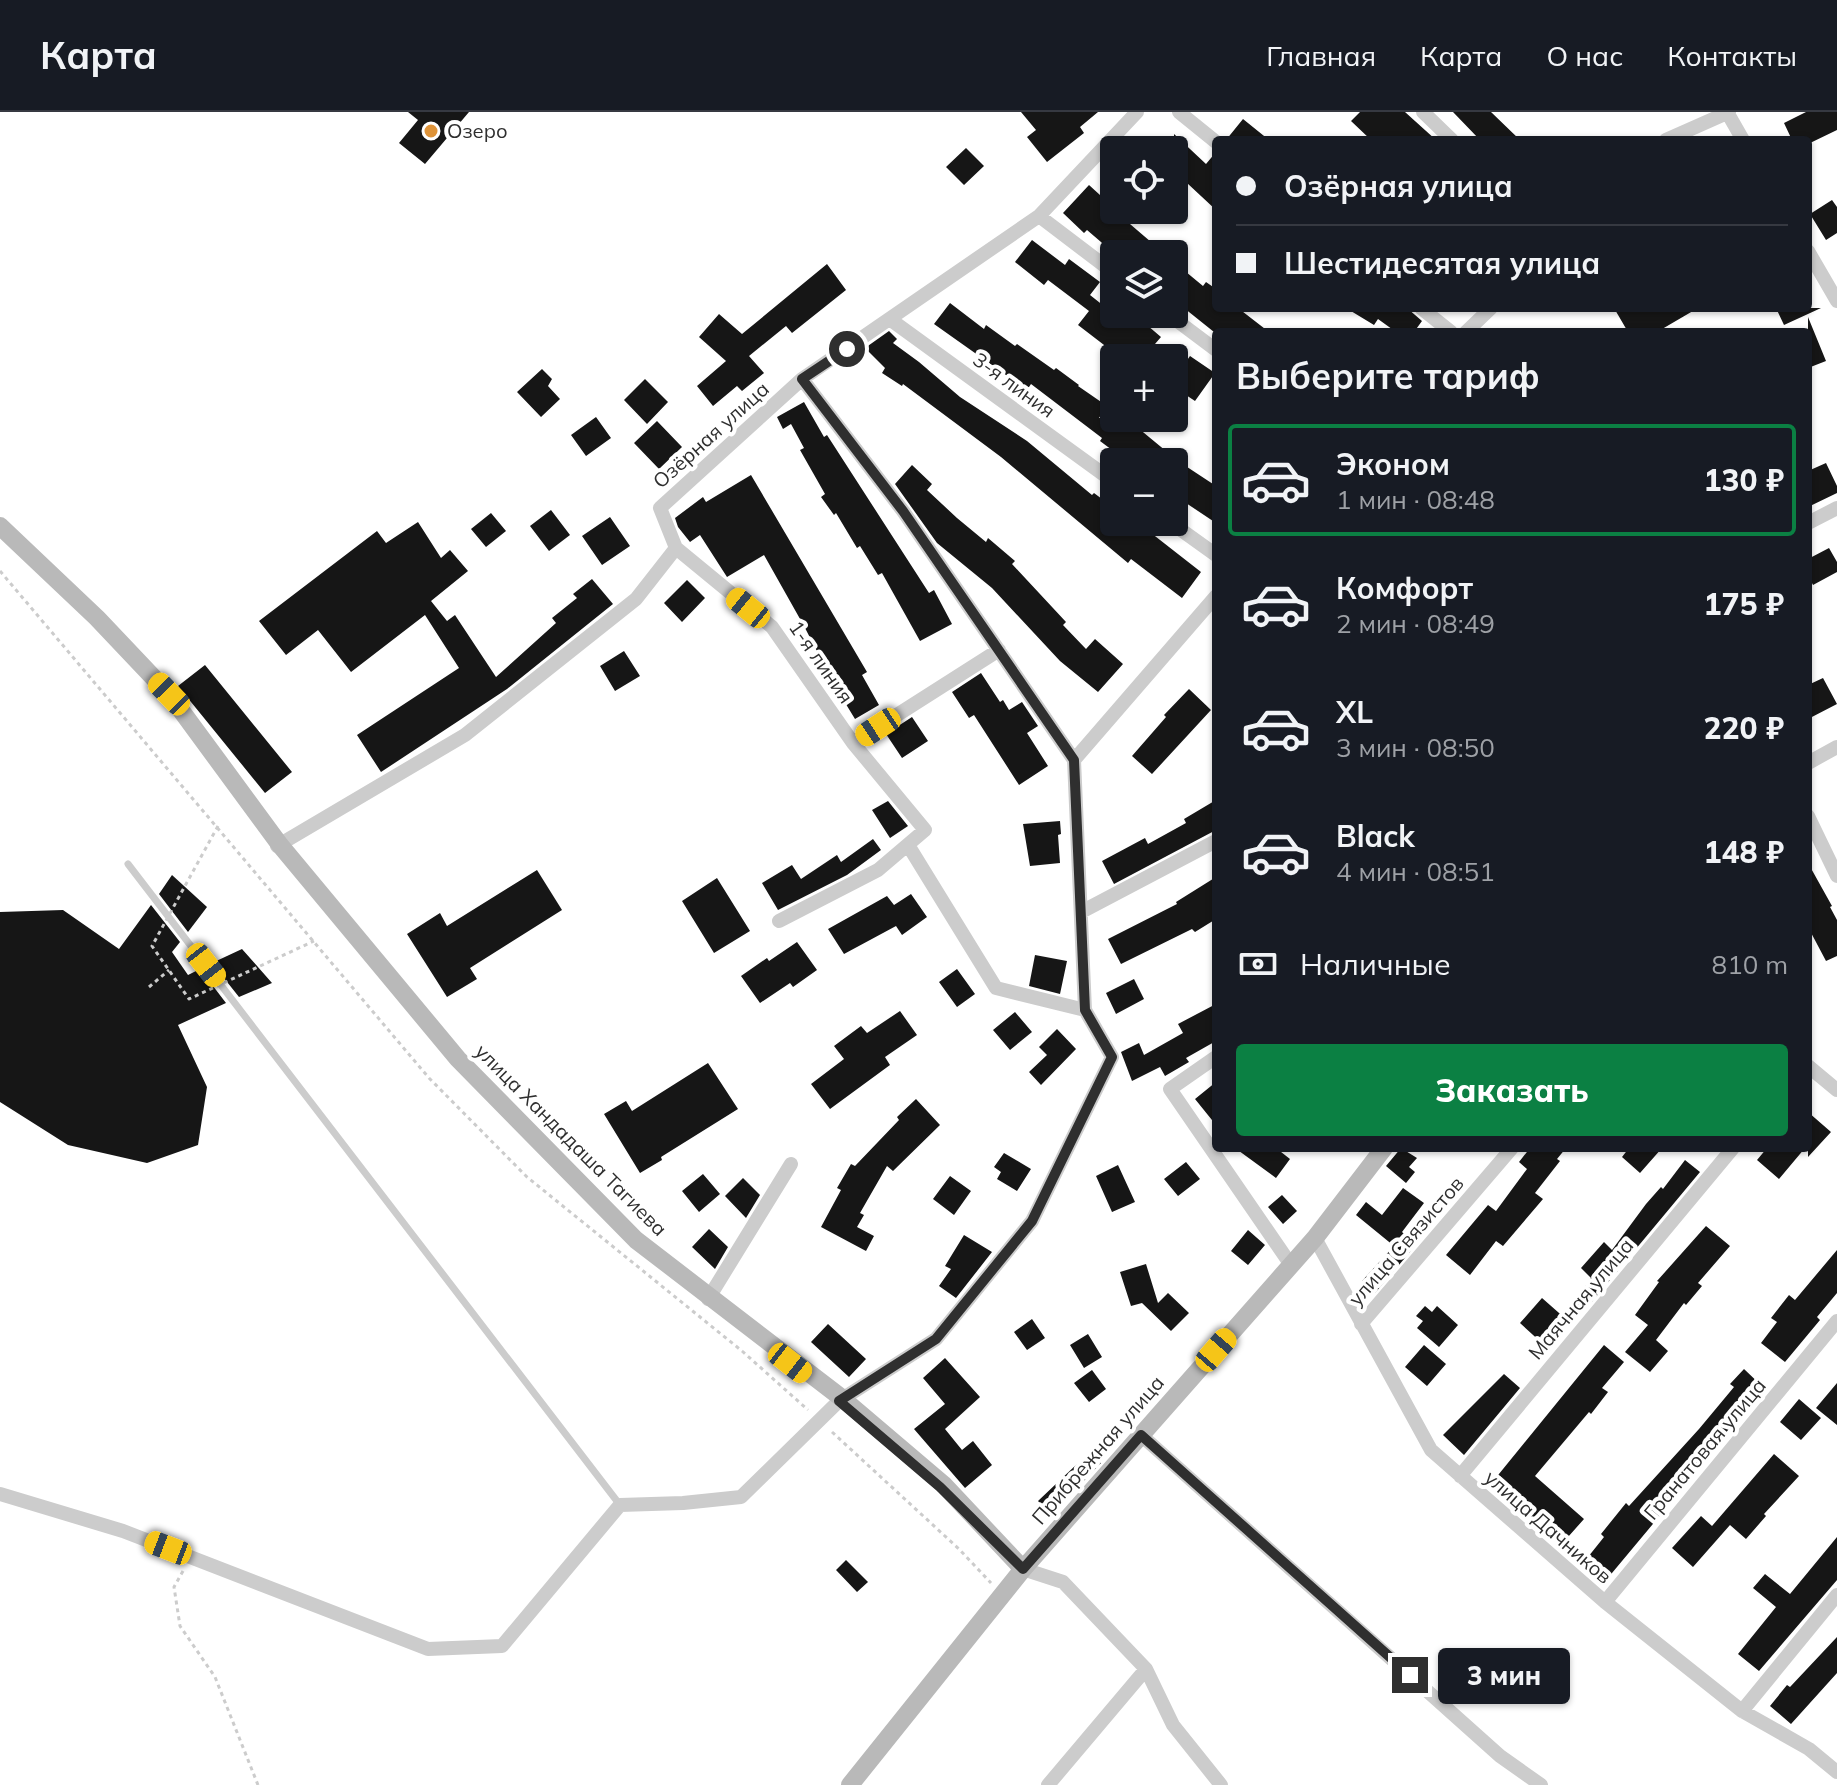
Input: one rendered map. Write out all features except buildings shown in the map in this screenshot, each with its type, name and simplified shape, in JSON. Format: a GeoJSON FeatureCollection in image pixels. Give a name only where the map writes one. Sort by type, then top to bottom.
{"type":"FeatureCollection","features":[{"type":"Feature","properties":{"kind":"street","name":"Озёрная улица"},"geometry":{"type":"LineString","coordinates":[[676,548],[660,508],[802,379],[1039,216],[1137,112]]}},
{"type":"Feature","properties":{"kind":"street"},"geometry":{"type":"LineString","coordinates":[[1179,112],[1212,139]]}},
{"type":"Feature","properties":{"kind":"street"},"geometry":{"type":"LineString","coordinates":[[1423,112],[1448,136]]}},
{"type":"Feature","properties":{"kind":"street"},"geometry":{"type":"LineString","coordinates":[[1675,136],[1728,112],[1741,136]]}},
{"type":"Feature","properties":{"kind":"street"},"geometry":{"type":"LineString","coordinates":[[1039,216],[1100,262]]}},
{"type":"Feature","properties":{"kind":"street"},"geometry":{"type":"LineString","coordinates":[[1812,258],[1837,301]]}},
{"type":"Feature","properties":{"kind":"street"},"geometry":{"type":"LineString","coordinates":[[1426,312],[1446,328]]}},
{"type":"Feature","properties":{"kind":"street"},"geometry":{"type":"LineString","coordinates":[[1470,328],[1487,312]]}},
{"type":"Feature","properties":{"kind":"street","name":"3-я линия"},"geometry":{"type":"LineString","coordinates":[[891,320],[1100,472]]}},
{"type":"Feature","properties":{"kind":"street"},"geometry":{"type":"LineString","coordinates":[[1187,328],[1212,347]]}},
{"type":"Feature","properties":{"kind":"street"},"geometry":{"type":"LineString","coordinates":[[0,1494],[123,1531],[428,1649],[502,1646],[620,1505],[741,1497],[841,1400],[936,1339],[1032,1221],[1112,1057],[1085,1010],[1074,760],[903,511],[802,379]]}},
{"type":"Feature","properties":{"kind":"street"},"geometry":{"type":"LineString","coordinates":[[1812,521],[1837,508]]}},
{"type":"Feature","properties":{"kind":"street","name":"улица Хандадаша Тагиева"},"geometry":{"type":"LineString","coordinates":[[0,528],[166,695],[279,845],[453,1059],[629,1238],[841,1400],[940,1487],[1023,1569]]}},
{"type":"Feature","properties":{"kind":"street"},"geometry":{"type":"LineString","coordinates":[[1188,535],[1212,552]]}},
{"type":"Feature","properties":{"kind":"street"},"geometry":{"type":"LineString","coordinates":[[279,845],[465,735],[636,599],[676,548]]}},
{"type":"Feature","properties":{"kind":"street","name":"1-я линия"},"geometry":{"type":"LineString","coordinates":[[676,548],[772,627],[853,743],[925,830],[908,845]]}},
{"type":"Feature","properties":{"kind":"street"},"geometry":{"type":"LineString","coordinates":[[1074,760],[1212,601]]}},
{"type":"Feature","properties":{"kind":"street"},"geometry":{"type":"LineString","coordinates":[[853,743],[999,650]]}},
{"type":"Feature","properties":{"kind":"street"},"geometry":{"type":"LineString","coordinates":[[1812,761],[1837,747]]}},
{"type":"Feature","properties":{"kind":"street"},"geometry":{"type":"LineString","coordinates":[[1812,824],[1837,876]]}},
{"type":"Feature","properties":{"kind":"street"},"geometry":{"type":"LineString","coordinates":[[1081,912],[1212,843]]}},
{"type":"Feature","properties":{"kind":"street"},"geometry":{"type":"LineString","coordinates":[[779,921],[878,870],[908,845],[996,988],[1085,1010]]}},
{"type":"Feature","properties":{"kind":"street"},"geometry":{"type":"LineString","coordinates":[[1212,1060],[1170,1089],[1212,1150]]}},
{"type":"Feature","properties":{"kind":"street"},"geometry":{"type":"LineString","coordinates":[[1812,1069],[1837,1090]]}},
{"type":"Feature","properties":{"kind":"street"},"geometry":{"type":"LineString","coordinates":[[1213,1152],[1291,1265]]}},
{"type":"Feature","properties":{"kind":"street","name":"Прибрежная улица"},"geometry":{"type":"LineString","coordinates":[[850,1785],[1023,1569],[1315,1238],[1381,1152]]}},
{"type":"Feature","properties":{"kind":"street","name":"улица Связистов"},"geometry":{"type":"LineString","coordinates":[[1361,1324],[1509,1152]]}},
{"type":"Feature","properties":{"kind":"street","name":"Маячная улица"},"geometry":{"type":"LineString","coordinates":[[1460,1476],[1730,1152]]}},
{"type":"Feature","properties":{"kind":"street"},"geometry":{"type":"LineString","coordinates":[[709,1298],[791,1164]]}},
{"type":"Feature","properties":{"kind":"street","name":"улица Дачников"},"geometry":{"type":"LineString","coordinates":[[1315,1238],[1431,1450],[1605,1602],[1742,1711],[1809,1749],[1837,1772]]}},
{"type":"Feature","properties":{"kind":"street","name":"Гранатовая улица"},"geometry":{"type":"LineString","coordinates":[[1605,1602],[1837,1321]]}},
{"type":"Feature","properties":{"kind":"street"},"geometry":{"type":"LineString","coordinates":[[1141,1435],[1500,1756],[1541,1785]]}},
{"type":"Feature","properties":{"kind":"street"},"geometry":{"type":"LineString","coordinates":[[1023,1569],[1063,1582],[1146,1669],[1173,1725],[1221,1785]]}},
{"type":"Feature","properties":{"kind":"street"},"geometry":{"type":"LineString","coordinates":[[1742,1711],[1837,1595]]}},
{"type":"Feature","properties":{"kind":"street"},"geometry":{"type":"LineString","coordinates":[[1048,1785],[1146,1669]]}},
{"type":"Feature","properties":{"kind":"lane"},"geometry":{"type":"LineString","coordinates":[[128,864],[620,1505]]}},
{"type":"Feature","properties":{"kind":"path"},"geometry":{"type":"LineString","coordinates":[[218,826],[152,946],[189,999],[314,941]]}},
{"type":"Feature","properties":{"kind":"path"},"geometry":{"type":"LineString","coordinates":[[149,987],[169,970]]}},
{"type":"Feature","properties":{"kind":"path"},"geometry":{"type":"LineString","coordinates":[[190,1557],[174,1587],[180,1626],[215,1677],[258,1785]]}},
{"type":"Feature","properties":{"kind":"place","name":"Озеро"},"geometry":{"type":"Point","coordinates":[431,131]}},
{"type":"Feature","properties":{"kind":"route"},"geometry":{"type":"LineString","coordinates":[[847,349],[802,379],[903,511],[1074,760],[1085,1010],[1112,1057],[1032,1221],[936,1339],[839,1401],[940,1487],[1023,1569],[1141,1435],[1410,1675]]}}]}
